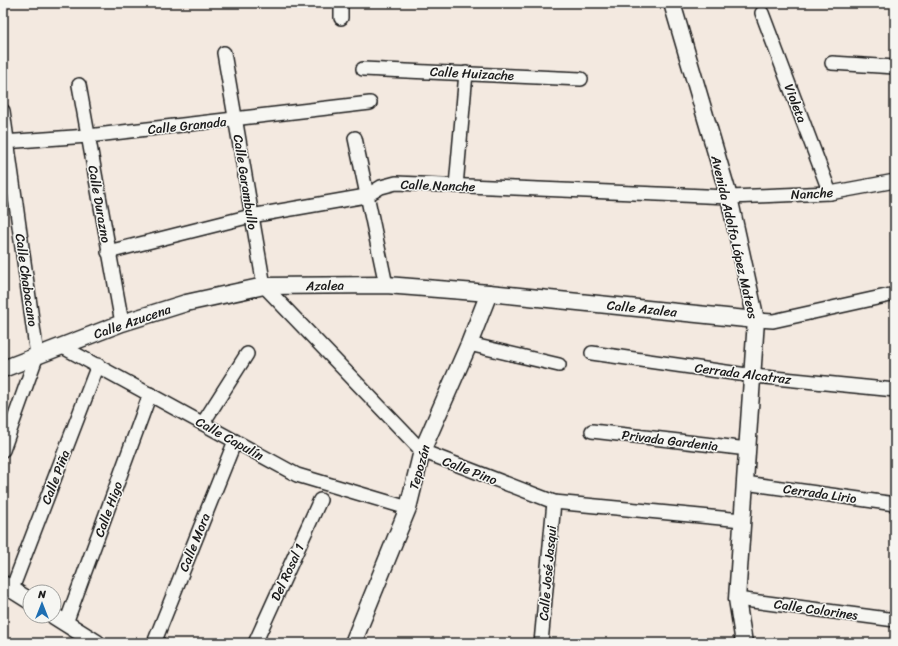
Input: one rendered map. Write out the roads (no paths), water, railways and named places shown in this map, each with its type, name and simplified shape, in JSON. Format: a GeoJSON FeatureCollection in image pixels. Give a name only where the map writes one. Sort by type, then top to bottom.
{"type":"FeatureCollection","features":[{"type":"Feature","properties":{"kind":"street"},"geometry":{"type":"LineString","coordinates":[[341,3],[341,18]]}},
{"type":"Feature","properties":{"kind":"street","name":"Avenida Adolfo López Mateos"},"geometry":{"type":"LineString","coordinates":[[672,3],[729,196],[756,320],[754,376],[737,599],[744,643]]}},
{"type":"Feature","properties":{"kind":"street","name":"Violeta"},"geometry":{"type":"LineString","coordinates":[[762,13],[830,193]]}},
{"type":"Feature","properties":{"kind":"street","name":"Calle Garambullo"},"geometry":{"type":"LineString","coordinates":[[224,53],[264,286]]}},
{"type":"Feature","properties":{"kind":"street"},"geometry":{"type":"LineString","coordinates":[[832,63],[895,68]]}},
{"type":"Feature","properties":{"kind":"street","name":"Calle Huizache"},"geometry":{"type":"LineString","coordinates":[[363,69],[581,79]]}},
{"type":"Feature","properties":{"kind":"street"},"geometry":{"type":"LineString","coordinates":[[456,186],[466,73]]}},
{"type":"Feature","properties":{"kind":"street","name":"Calle Durazno"},"geometry":{"type":"LineString","coordinates":[[79,85],[122,323]]}},
{"type":"Feature","properties":{"kind":"street","name":"Calle Granada"},"geometry":{"type":"LineString","coordinates":[[5,142],[88,136],[236,120],[370,103]]}},
{"type":"Feature","properties":{"kind":"street","name":"Calle Chabacano"},"geometry":{"type":"LineString","coordinates":[[3,111],[5,142],[37,355]]}},
{"type":"Feature","properties":{"kind":"street"},"geometry":{"type":"LineString","coordinates":[[355,138],[366,196],[386,285]]}},
{"type":"Feature","properties":{"kind":"street","name":"Nanche"},"geometry":{"type":"LineString","coordinates":[[729,196],[830,193],[895,181]]}},
{"type":"Feature","properties":{"kind":"street","name":"Calle Nanche"},"geometry":{"type":"LineString","coordinates":[[108,252],[251,216],[366,196],[381,187],[396,183],[729,196]]}},
{"type":"Feature","properties":{"kind":"street","name":"Azalea"},"geometry":{"type":"LineString","coordinates":[[264,286],[386,285]]}},
{"type":"Feature","properties":{"kind":"street","name":"Calle Azalea"},"geometry":{"type":"LineString","coordinates":[[386,285],[489,293],[773,321],[895,294]]}},
{"type":"Feature","properties":{"kind":"street","name":"Calle Azucena"},"geometry":{"type":"LineString","coordinates":[[3,369],[122,323],[186,303],[264,286]]}},
{"type":"Feature","properties":{"kind":"street","name":"Calle Pino"},"geometry":{"type":"LineString","coordinates":[[264,286],[422,451],[554,502],[742,520]]}},
{"type":"Feature","properties":{"kind":"street","name":"Tepozán"},"geometry":{"type":"LineString","coordinates":[[353,643],[408,508],[422,451],[469,344],[489,293]]}},
{"type":"Feature","properties":{"kind":"street"},"geometry":{"type":"LineString","coordinates":[[469,344],[559,365]]}},
{"type":"Feature","properties":{"kind":"street","name":"Calle Capulín"},"geometry":{"type":"LineString","coordinates":[[61,346],[297,475],[408,508]]}},
{"type":"Feature","properties":{"kind":"street","name":"Cerrada Alcatraz"},"geometry":{"type":"LineString","coordinates":[[592,353],[754,376],[895,390]]}},
{"type":"Feature","properties":{"kind":"street"},"geometry":{"type":"LineString","coordinates":[[203,424],[247,354]]}},
{"type":"Feature","properties":{"kind":"street"},"geometry":{"type":"LineString","coordinates":[[3,450],[37,355]]}},
{"type":"Feature","properties":{"kind":"street","name":"Calle Piña"},"geometry":{"type":"LineString","coordinates":[[8,587],[98,365]]}},
{"type":"Feature","properties":{"kind":"street","name":"Calle Higo"},"geometry":{"type":"LineString","coordinates":[[62,614],[150,394]]}},
{"type":"Feature","properties":{"kind":"street","name":"Privada Gardenia"},"geometry":{"type":"LineString","coordinates":[[592,431],[748,449]]}},
{"type":"Feature","properties":{"kind":"street","name":"Calle Mora"},"geometry":{"type":"LineString","coordinates":[[154,643],[235,441]]}},
{"type":"Feature","properties":{"kind":"street","name":"Cerrada Lirio"},"geometry":{"type":"LineString","coordinates":[[745,483],[895,504]]}},
{"type":"Feature","properties":{"kind":"street","name":"Del Rosal 1"},"geometry":{"type":"LineString","coordinates":[[255,643],[320,500]]}},
{"type":"Feature","properties":{"kind":"street","name":"Calle José Jasqui"},"geometry":{"type":"LineString","coordinates":[[541,643],[554,502]]}},
{"type":"Feature","properties":{"kind":"street"},"geometry":{"type":"LineString","coordinates":[[8,587],[22,595]]}},
{"type":"Feature","properties":{"kind":"street","name":"Calle Colorines"},"geometry":{"type":"LineString","coordinates":[[737,599],[895,620]]}},
{"type":"Feature","properties":{"kind":"street"},"geometry":{"type":"LineString","coordinates":[[62,620],[97,643]]}}]}
